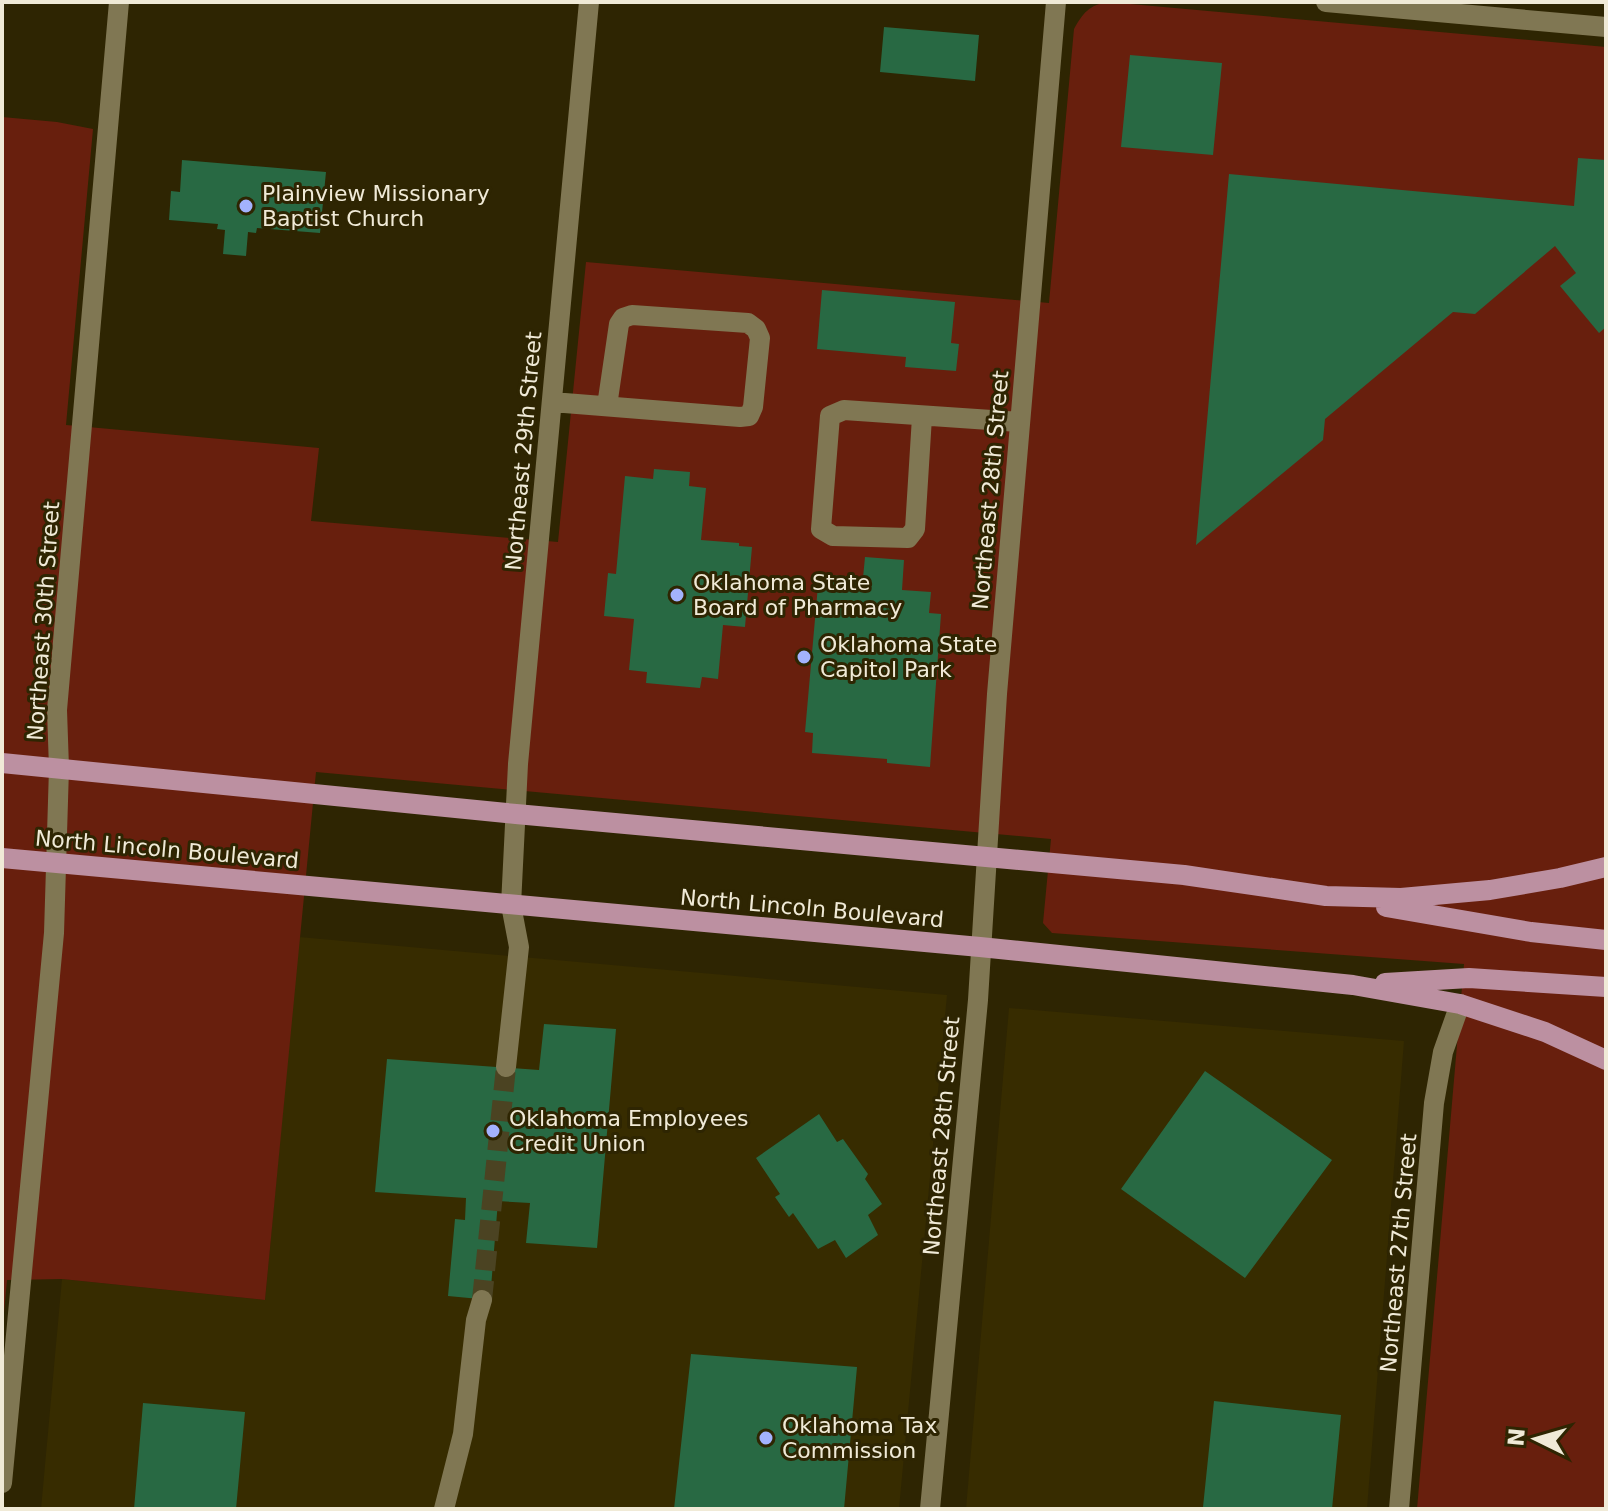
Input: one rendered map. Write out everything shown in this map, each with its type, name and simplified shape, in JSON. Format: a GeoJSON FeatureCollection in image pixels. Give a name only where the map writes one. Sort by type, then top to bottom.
{"type":"FeatureCollection","features":[{"type":"Feature","properties":{"kind":"main road"},"geometry":{"type":"LineString","coordinates":[[2,763],[1184,875],[1531,932],[1606,940]]}},
{"type":"Feature","properties":{"kind":"main road","name":"North Lincoln Boulevard"},"geometry":{"type":"LineString","coordinates":[[2,858],[980,947],[1353,985],[1460,1004],[1545,1032],[1606,1060]]}},
{"type":"Feature","properties":{"kind":"main road"},"geometry":{"type":"LineString","coordinates":[[1326,896],[1401,898],[1490,890],[1606,867]]}},
{"type":"Feature","properties":{"kind":"main road"},"geometry":{"type":"LineString","coordinates":[[1353,985],[1469,978],[1606,987]]}},
{"type":"Feature","properties":{"kind":"street","name":"Northeast 30th Street"},"geometry":{"type":"LineString","coordinates":[[2,1483],[54,933],[59,768],[57,710],[119,2]]}},
{"type":"Feature","properties":{"kind":"street","name":"Northeast 29th Street"},"geometry":{"type":"LineString","coordinates":[[506,1067],[519,947],[511,905],[518,764],[589,2]]}},
{"type":"Feature","properties":{"kind":"street","name":"Northeast 28th Street"},"geometry":{"type":"LineString","coordinates":[[930,1509],[978,1000],[1020,422],[1056,2]]}},
{"type":"Feature","properties":{"kind":"street"},"geometry":{"type":"LineString","coordinates":[[1326,2],[1504,10],[1606,27]]}},
{"type":"Feature","properties":{"kind":"street"},"geometry":{"type":"LineString","coordinates":[[552,402],[607,406],[749,416],[753,407],[760,338],[756,329],[748,323],[632,315],[623,318],[619,324],[607,406]]}},
{"type":"Feature","properties":{"kind":"street"},"geometry":{"type":"LineString","coordinates":[[922,417],[915,529],[908,538],[833,536],[821,529],[830,416],[844,410],[1020,422]]}},
{"type":"Feature","properties":{"kind":"street","name":"Northeast 27th Street"},"geometry":{"type":"LineString","coordinates":[[1399,1509],[1434,1103],[1443,1052],[1460,1004]]}},
{"type":"Feature","properties":{"kind":"street"},"geometry":{"type":"LineString","coordinates":[[444,1509],[463,1434],[476,1320],[482,1300]]}},
{"type":"Feature","properties":{"kind":"shaded area","name":"Oklahoma State Capitol Park"},"geometry":{"type":"Polygon","coordinates":[[[1108,2],[1606,47],[1606,1509],[1417,1509],[1464,964],[1052,933],[1043,923],[1051,839],[316,772],[265,1300],[62,1279],[7,1280],[2,1334],[2,117],[93,129],[66,425],[319,448],[311,521],[558,542],[586,262],[1049,303],[1074,29],[1087,11],[1108,2]]]}},
{"type":"Feature","properties":{"kind":"shaded area","name":"Oklahoma Employees Credit Union"},"geometry":{"type":"Polygon","coordinates":[[[299,937],[947,995],[899,1509],[41,1509],[62,1279],[265,1300],[299,937]]]}},
{"type":"Feature","properties":{"kind":"shaded area"},"geometry":{"type":"Polygon","coordinates":[[[1009,1008],[1404,1041],[1367,1509],[966,1509],[1009,1008]]]}},
{"type":"Feature","properties":{"kind":"building"},"geometry":{"type":"Polygon","coordinates":[[[884,27],[979,35],[975,81],[880,72],[884,27]]]}},
{"type":"Feature","properties":{"kind":"building"},"geometry":{"type":"Polygon","coordinates":[[[1130,55],[1222,63],[1213,155],[1121,147],[1130,55]]]}},
{"type":"Feature","properties":{"kind":"building"},"geometry":{"type":"Polygon","coordinates":[[[1578,158],[1606,160],[1606,327],[1599,333],[1560,286],[1576,273],[1555,246],[1475,314],[1453,312],[1325,419],[1323,440],[1196,545],[1229,174],[1574,206],[1578,158]]]}},
{"type":"Feature","properties":{"kind":"building","name":"Plainview Missionary Baptist Church"},"geometry":{"type":"Polygon","coordinates":[[[182,160],[326,172],[320,233],[257,228],[256,233],[248,232],[246,256],[223,254],[225,230],[217,229],[218,224],[169,220],[171,191],[180,192],[182,160]]]}},
{"type":"Feature","properties":{"kind":"building"},"geometry":{"type":"Polygon","coordinates":[[[822,290],[955,302],[951,343],[959,344],[956,371],[905,367],[906,357],[817,349],[822,290]]]}},
{"type":"Feature","properties":{"kind":"building","name":"Oklahoma State Board of Pharmacy"},"geometry":{"type":"Polygon","coordinates":[[[654,469],[690,472],[689,486],[706,488],[701,540],[752,547],[745,627],[723,625],[718,679],[702,677],[700,688],[646,683],[647,672],[629,670],[634,619],[604,616],[608,573],[616,574],[625,476],[653,479],[654,469]]]}},
{"type":"Feature","properties":{"kind":"building"},"geometry":{"type":"Polygon","coordinates":[[[865,557],[904,560],[902,590],[931,592],[929,613],[941,614],[930,767],[887,763],[887,759],[812,753],[813,733],[805,732],[819,574],[863,578],[865,557]]]}},
{"type":"Feature","properties":{"kind":"building","name":"Oklahoma Employees Credit Union"},"geometry":{"type":"Polygon","coordinates":[[[544,1024],[616,1029],[597,1248],[526,1243],[530,1203],[498,1201],[490,1300],[448,1296],[455,1219],[465,1220],[466,1198],[375,1192],[387,1059],[539,1070],[544,1024]]]}},
{"type":"Feature","properties":{"kind":"building"},"geometry":{"type":"Polygon","coordinates":[[[1205,1071],[1332,1160],[1245,1278],[1121,1189],[1205,1071]]]}},
{"type":"Feature","properties":{"kind":"building"},"geometry":{"type":"Polygon","coordinates":[[[819,1114],[837,1142],[843,1139],[868,1174],[865,1179],[882,1204],[868,1215],[878,1235],[846,1258],[835,1240],[818,1249],[793,1213],[789,1217],[775,1197],[780,1194],[756,1158],[819,1114]]]}},
{"type":"Feature","properties":{"kind":"building","name":"Oklahoma Tax Commission"},"geometry":{"type":"Polygon","coordinates":[[[691,1354],[857,1367],[844,1509],[674,1509],[691,1354]]]}},
{"type":"Feature","properties":{"kind":"building"},"geometry":{"type":"Polygon","coordinates":[[[1214,1401],[1341,1415],[1332,1509],[1203,1507],[1214,1401]]]}},
{"type":"Feature","properties":{"kind":"building"},"geometry":{"type":"Polygon","coordinates":[[[143,1403],[245,1412],[236,1509],[134,1509],[143,1403]]]}},
{"type":"Feature","properties":{"kind":"tunnel"},"geometry":{"type":"LineString","coordinates":[[482,1300],[506,1067]]}},
{"type":"Feature","properties":{"kind":"place","name":"Plainview Missionary Baptist Church"},"geometry":{"type":"Point","coordinates":[246,206]}},
{"type":"Feature","properties":{"kind":"place","name":"Oklahoma State Board of Pharmacy"},"geometry":{"type":"Point","coordinates":[677,595]}},
{"type":"Feature","properties":{"kind":"place","name":"Oklahoma State Capitol Park"},"geometry":{"type":"Point","coordinates":[804,657]}},
{"type":"Feature","properties":{"kind":"place","name":"Oklahoma Employees Credit Union"},"geometry":{"type":"Point","coordinates":[493,1131]}},
{"type":"Feature","properties":{"kind":"place","name":"Oklahoma Tax Commission"},"geometry":{"type":"Point","coordinates":[766,1438]}}]}
